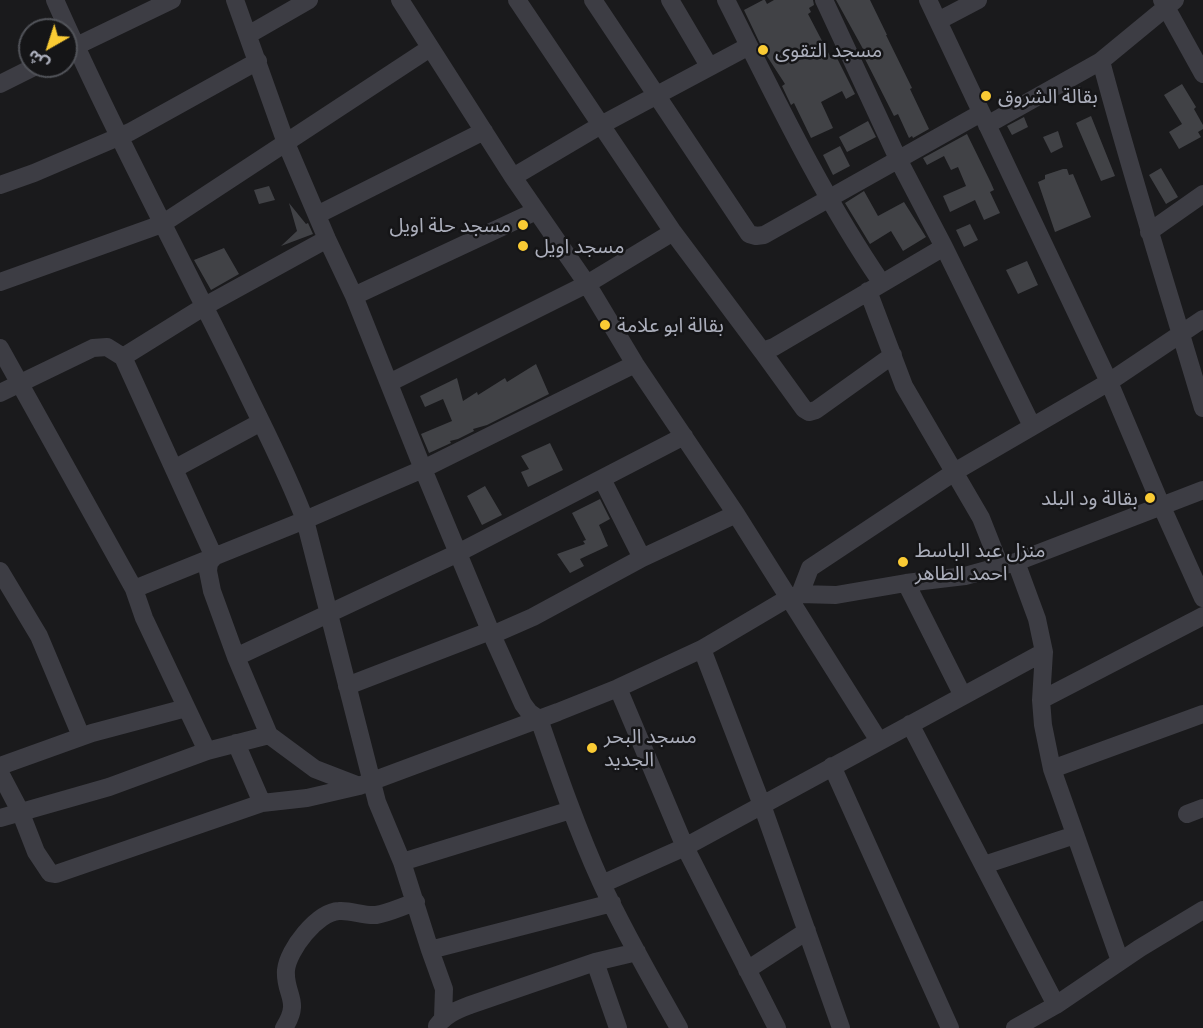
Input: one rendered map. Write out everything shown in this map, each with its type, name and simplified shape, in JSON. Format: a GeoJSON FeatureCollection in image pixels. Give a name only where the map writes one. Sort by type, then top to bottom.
{"type":"FeatureCollection","features":[{"type":"Feature","properties":{"kind":"street"},"geometry":{"type":"LineString","coordinates":[[55,0],[61,18]]}},
{"type":"Feature","properties":{"kind":"street"},"geometry":{"type":"LineString","coordinates":[[78,46],[172,0]]}},
{"type":"Feature","properties":{"kind":"street"},"geometry":{"type":"LineString","coordinates":[[235,0],[286,143],[354,296],[491,633],[523,704],[539,719],[571,810],[602,884],[679,1028]]}},
{"type":"Feature","properties":{"kind":"street"},"geometry":{"type":"LineString","coordinates":[[248,35],[309,0]]}},
{"type":"Feature","properties":{"kind":"street"},"geometry":{"type":"LineString","coordinates":[[400,0],[513,177],[587,284],[635,364],[736,514],[795,595],[879,741]]}},
{"type":"Feature","properties":{"kind":"street"},"geometry":{"type":"LineString","coordinates":[[517,0],[673,232],[804,409],[809,412],[816,410],[893,355]]}},
{"type":"Feature","properties":{"kind":"street"},"geometry":{"type":"LineString","coordinates":[[593,0],[749,234],[756,237],[764,235],[898,159],[1101,62],[1168,2],[1202,68]]}},
{"type":"Feature","properties":{"kind":"street"},"geometry":{"type":"LineString","coordinates":[[670,0],[709,66]]}},
{"type":"Feature","properties":{"kind":"street"},"geometry":{"type":"LineString","coordinates":[[726,0],[875,287],[893,355],[904,386],[919,414],[956,471],[1037,619],[1044,652],[1041,700],[1043,725],[1052,769],[1120,961]]}},
{"type":"Feature","properties":{"kind":"street"},"geometry":{"type":"LineString","coordinates":[[824,0],[898,159],[1032,426]]}},
{"type":"Feature","properties":{"kind":"street"},"geometry":{"type":"LineString","coordinates":[[928,0],[1109,382],[1203,598]]}},
{"type":"Feature","properties":{"kind":"street"},"geometry":{"type":"LineString","coordinates":[[938,21],[978,0]]}},
{"type":"Feature","properties":{"kind":"street"},"geometry":{"type":"LineString","coordinates":[[513,177],[601,125],[749,46]]}},
{"type":"Feature","properties":{"kind":"street"},"geometry":{"type":"LineString","coordinates":[[0,282],[162,224],[430,48]]}},
{"type":"Feature","properties":{"kind":"street"},"geometry":{"type":"LineString","coordinates":[[0,185],[34,174],[130,132],[258,61]]}},
{"type":"Feature","properties":{"kind":"street"},"geometry":{"type":"LineString","coordinates":[[78,62],[205,306],[292,486],[305,520],[347,686],[365,784],[377,802],[402,862],[444,989],[440,1023]]}},
{"type":"Feature","properties":{"kind":"street"},"geometry":{"type":"LineString","coordinates":[[1101,62],[1149,232],[1203,408]]}},
{"type":"Feature","properties":{"kind":"street"},"geometry":{"type":"LineString","coordinates":[[0,84],[18,75]]}},
{"type":"Feature","properties":{"kind":"street"},"geometry":{"type":"LineString","coordinates":[[317,215],[484,131]]}},
{"type":"Feature","properties":{"kind":"street"},"geometry":{"type":"LineString","coordinates":[[1149,232],[1203,194]]}},
{"type":"Feature","properties":{"kind":"street"},"geometry":{"type":"LineString","coordinates":[[354,296],[536,211]]}},
{"type":"Feature","properties":{"kind":"street"},"geometry":{"type":"LineString","coordinates":[[389,383],[587,284],[673,232]]}},
{"type":"Feature","properties":{"kind":"street"},"geometry":{"type":"LineString","coordinates":[[123,357],[205,306],[327,239]]}},
{"type":"Feature","properties":{"kind":"street"},"geometry":{"type":"LineString","coordinates":[[762,351],[774,347],[944,247]]}},
{"type":"Feature","properties":{"kind":"street"},"geometry":{"type":"LineString","coordinates":[[795,595],[810,568],[956,471],[1109,382],[1203,319]]}},
{"type":"Feature","properties":{"kind":"street"},"geometry":{"type":"LineString","coordinates":[[0,393],[93,348],[107,347],[123,357],[214,557]]}},
{"type":"Feature","properties":{"kind":"street"},"geometry":{"type":"LineString","coordinates":[[0,348],[134,589],[144,618],[207,750]]}},
{"type":"Feature","properties":{"kind":"street"},"geometry":{"type":"LineString","coordinates":[[134,589],[305,520],[423,469],[635,364]]}},
{"type":"Feature","properties":{"kind":"street"},"geometry":{"type":"LineString","coordinates":[[174,469],[261,422]]}},
{"type":"Feature","properties":{"kind":"street"},"geometry":{"type":"LineString","coordinates":[[236,657],[458,553],[684,436]]}},
{"type":"Feature","properties":{"kind":"street"},"geometry":{"type":"LineString","coordinates":[[602,479],[642,558]]}},
{"type":"Feature","properties":{"kind":"street"},"geometry":{"type":"LineString","coordinates":[[0,773],[20,811],[36,852],[50,873],[56,874],[262,803],[307,798],[365,784],[539,719],[618,688],[702,649],[795,595],[836,595],[965,576],[1008,564],[1203,490]]}},
{"type":"Feature","properties":{"kind":"street"},"geometry":{"type":"LineString","coordinates":[[347,686],[533,617],[642,558],[736,514]]}},
{"type":"Feature","properties":{"kind":"street"},"geometry":{"type":"LineString","coordinates":[[214,557],[209,563],[208,571],[212,591],[236,657],[269,735],[315,769],[365,784]]}},
{"type":"Feature","properties":{"kind":"street"},"geometry":{"type":"LineString","coordinates":[[0,571],[39,636],[81,736]]}},
{"type":"Feature","properties":{"kind":"street"},"geometry":{"type":"LineString","coordinates":[[906,583],[963,696]]}},
{"type":"Feature","properties":{"kind":"street"},"geometry":{"type":"LineString","coordinates":[[1041,700],[1203,616]]}},
{"type":"Feature","properties":{"kind":"street"},"geometry":{"type":"LineString","coordinates":[[702,649],[762,805],[841,1028]]}},
{"type":"Feature","properties":{"kind":"street"},"geometry":{"type":"LineString","coordinates":[[602,884],[685,847],[1044,652]]}},
{"type":"Feature","properties":{"kind":"street"},"geometry":{"type":"LineString","coordinates":[[618,688],[685,847],[777,1028]]}},
{"type":"Feature","properties":{"kind":"street"},"geometry":{"type":"LineString","coordinates":[[0,766],[81,736],[186,708]]}},
{"type":"Feature","properties":{"kind":"street"},"geometry":{"type":"LineString","coordinates":[[1052,769],[1203,714]]}},
{"type":"Feature","properties":{"kind":"street"},"geometry":{"type":"LineString","coordinates":[[910,724],[1056,1005]]}},
{"type":"Feature","properties":{"kind":"street"},"geometry":{"type":"LineString","coordinates":[[0,818],[109,787],[207,750],[269,735]]}},
{"type":"Feature","properties":{"kind":"street"},"geometry":{"type":"LineString","coordinates":[[236,743],[262,803]]}},
{"type":"Feature","properties":{"kind":"street"},"geometry":{"type":"LineString","coordinates":[[832,766],[950,1028]]}},
{"type":"Feature","properties":{"kind":"street"},"geometry":{"type":"LineString","coordinates":[[402,862],[571,810]]}},
{"type":"Feature","properties":{"kind":"street"},"geometry":{"type":"LineString","coordinates":[[984,865],[1074,835]]}},
{"type":"Feature","properties":{"kind":"street"},"geometry":{"type":"LineString","coordinates":[[284,1028],[293,1010],[292,995],[285,976],[287,960],[294,946],[317,922],[332,912],[378,915],[416,902]]}},
{"type":"Feature","properties":{"kind":"street"},"geometry":{"type":"LineString","coordinates":[[430,950],[612,903]]}},
{"type":"Feature","properties":{"kind":"street"},"geometry":{"type":"LineString","coordinates":[[1015,1028],[1056,1005],[1120,961],[1203,910]]}},
{"type":"Feature","properties":{"kind":"street"},"geometry":{"type":"LineString","coordinates":[[747,970],[807,931]]}},
{"type":"Feature","properties":{"kind":"street"},"geometry":{"type":"LineString","coordinates":[[440,1023],[470,1005],[595,962],[637,952]]}},
{"type":"Feature","properties":{"kind":"street"},"geometry":{"type":"LineString","coordinates":[[595,962],[618,1028]]}},
{"type":"Feature","properties":{"kind":"building"},"geometry":{"type":"Polygon","coordinates":[[[763,0],[767,4],[774,0],[813,0],[814,5],[809,8],[811,12],[808,14],[831,58],[836,56],[855,94],[846,99],[842,91],[821,102],[833,128],[811,138],[794,103],[791,105],[782,86],[785,84],[763,50],[744,10],[763,0]]]}},
{"type":"Feature","properties":{"kind":"building"},"geometry":{"type":"Polygon","coordinates":[[[836,0],[870,0],[929,129],[909,138],[898,114],[894,116],[865,59],[868,58],[836,0]]]}},
{"type":"Feature","properties":{"kind":"building"},"geometry":{"type":"Polygon","coordinates":[[[1182,84],[1196,107],[1194,109],[1203,129],[1198,132],[1201,137],[1179,149],[1169,132],[1182,124],[1164,95],[1182,84]]]}},
{"type":"Feature","properties":{"kind":"building"},"geometry":{"type":"Polygon","coordinates":[[[1080,86],[1086,97],[1070,105],[1065,94],[1080,86]]]}},
{"type":"Feature","properties":{"kind":"building"},"geometry":{"type":"Polygon","coordinates":[[[1091,116],[1115,176],[1101,181],[1076,123],[1091,116]]]}},
{"type":"Feature","properties":{"kind":"building"},"geometry":{"type":"Polygon","coordinates":[[[1024,117],[1028,127],[1012,135],[1007,126],[1024,117]]]}},
{"type":"Feature","properties":{"kind":"building"},"geometry":{"type":"Polygon","coordinates":[[[868,121],[876,137],[847,152],[839,137],[868,121]]]}},
{"type":"Feature","properties":{"kind":"building"},"geometry":{"type":"Polygon","coordinates":[[[1058,131],[1063,147],[1051,153],[1043,137],[1058,131]]]}},
{"type":"Feature","properties":{"kind":"building"},"geometry":{"type":"Polygon","coordinates":[[[967,134],[994,190],[990,192],[1000,213],[984,220],[975,200],[950,212],[943,196],[966,186],[958,167],[951,170],[944,156],[927,165],[923,158],[967,134]]]}},
{"type":"Feature","properties":{"kind":"building"},"geometry":{"type":"Polygon","coordinates":[[[840,146],[850,166],[833,175],[823,155],[840,146]]]}},
{"type":"Feature","properties":{"kind":"building"},"geometry":{"type":"Polygon","coordinates":[[[1161,168],[1178,197],[1166,204],[1149,175],[1161,168]]]}},
{"type":"Feature","properties":{"kind":"building"},"geometry":{"type":"Polygon","coordinates":[[[1067,169],[1069,175],[1073,174],[1091,217],[1055,232],[1038,182],[1045,179],[1045,175],[1067,169]]]}},
{"type":"Feature","properties":{"kind":"building"},"geometry":{"type":"Polygon","coordinates":[[[269,186],[275,200],[259,204],[254,190],[269,186]]]}},
{"type":"Feature","properties":{"kind":"building"},"geometry":{"type":"Polygon","coordinates":[[[864,191],[878,216],[904,202],[926,237],[903,251],[891,231],[870,244],[845,203],[864,191]]]}},
{"type":"Feature","properties":{"kind":"building"},"geometry":{"type":"Polygon","coordinates":[[[289,203],[306,224],[308,223],[313,234],[281,246],[297,231],[289,203]]]}},
{"type":"Feature","properties":{"kind":"building"},"geometry":{"type":"Polygon","coordinates":[[[970,224],[978,240],[964,247],[956,230],[970,224]]]}},
{"type":"Feature","properties":{"kind":"building"},"geometry":{"type":"Polygon","coordinates":[[[224,248],[239,274],[211,290],[194,260],[224,248]]]}},
{"type":"Feature","properties":{"kind":"building"},"geometry":{"type":"Polygon","coordinates":[[[1027,261],[1038,285],[1018,294],[1006,270],[1027,261]]]}},
{"type":"Feature","properties":{"kind":"building"},"geometry":{"type":"Polygon","coordinates":[[[536,364],[549,394],[487,425],[473,429],[474,431],[429,453],[421,434],[452,421],[443,399],[425,407],[420,396],[457,378],[463,401],[477,392],[478,395],[505,378],[507,382],[536,364]]]}},
{"type":"Feature","properties":{"kind":"building"},"geometry":{"type":"Polygon","coordinates":[[[550,443],[563,470],[528,487],[521,472],[529,469],[521,456],[550,443]]]}},
{"type":"Feature","properties":{"kind":"building"},"geometry":{"type":"Polygon","coordinates":[[[485,486],[502,515],[482,525],[467,496],[485,486]]]}},
{"type":"Feature","properties":{"kind":"building"},"geometry":{"type":"Polygon","coordinates":[[[600,499],[610,519],[599,525],[608,546],[580,559],[584,566],[570,573],[557,554],[585,544],[583,541],[586,540],[572,513],[600,499]]]}},
{"type":"Feature","properties":{"kind":"place","name":"مسجد التقوى"},"geometry":{"type":"Point","coordinates":[763,50]}},
{"type":"Feature","properties":{"kind":"place","name":"بقالة الشروق"},"geometry":{"type":"Point","coordinates":[986,96]}},
{"type":"Feature","properties":{"kind":"place","name":"مسجد حلة اويل"},"geometry":{"type":"Point","coordinates":[523,225]}},
{"type":"Feature","properties":{"kind":"place","name":"مسجد اويل"},"geometry":{"type":"Point","coordinates":[523,246]}},
{"type":"Feature","properties":{"kind":"place","name":"بقالة ابو علامة"},"geometry":{"type":"Point","coordinates":[605,325]}},
{"type":"Feature","properties":{"kind":"place","name":"بقالة ود البلد"},"geometry":{"type":"Point","coordinates":[1150,498]}},
{"type":"Feature","properties":{"kind":"place","name":"منزل عبد الباسط احمد الطاهر"},"geometry":{"type":"Point","coordinates":[903,562]}},
{"type":"Feature","properties":{"kind":"place","name":"مسجد البحر الجديد"},"geometry":{"type":"Point","coordinates":[592,748]}}]}
